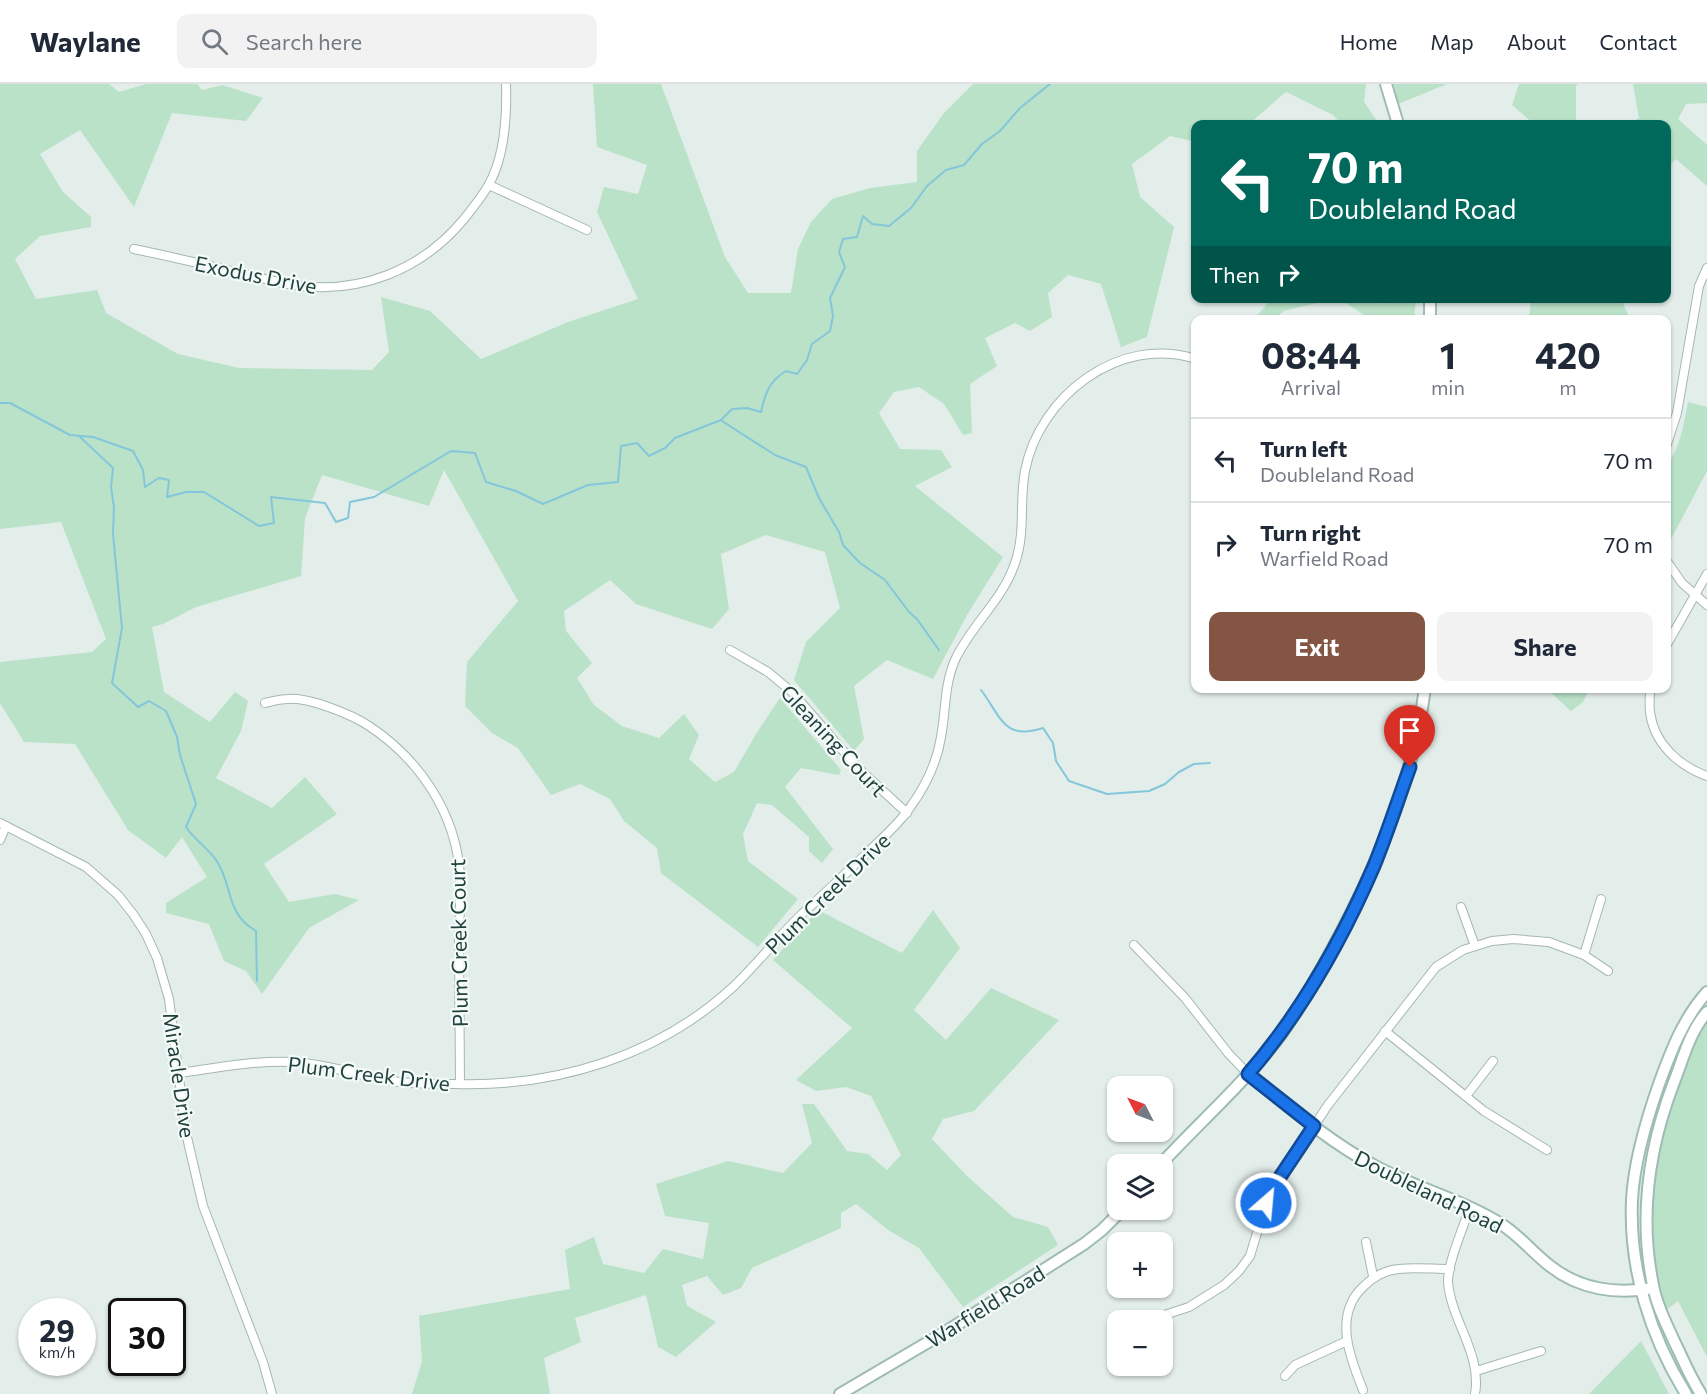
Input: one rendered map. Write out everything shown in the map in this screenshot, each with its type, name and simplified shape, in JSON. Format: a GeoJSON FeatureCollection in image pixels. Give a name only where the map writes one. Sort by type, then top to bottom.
{"type":"FeatureCollection","features":[{"type":"Feature","properties":{"kind":"street","name":"Exodus Drive"},"geometry":{"type":"LineString","coordinates":[[134,249],[294,285],[326,288],[348,286],[386,276],[413,264],[432,252],[457,227],[489,185],[502,141],[507,105],[506,84]]}},
{"type":"Feature","properties":{"kind":"street"},"geometry":{"type":"LineString","coordinates":[[1386,84],[1397,120]]}},
{"type":"Feature","properties":{"kind":"street"},"geometry":{"type":"LineString","coordinates":[[489,185],[587,230]]}},
{"type":"Feature","properties":{"kind":"street"},"geometry":{"type":"LineString","coordinates":[[1671,432],[1677,413],[1699,286],[1707,268]]}},
{"type":"Feature","properties":{"kind":"street","name":"Plum Creek Drive"},"geometry":{"type":"LineString","coordinates":[[179,1073],[259,1063],[292,1062],[326,1066],[398,1082],[518,1083],[571,1073],[626,1055],[675,1031],[705,1010],[734,986],[797,919],[896,826],[923,789],[936,761],[942,736],[947,686],[954,663],[968,635],[1000,594],[1015,564],[1023,528],[1024,473],[1040,427],[1062,397],[1087,377],[1119,361],[1137,356],[1163,354],[1191,358]]}},
{"type":"Feature","properties":{"kind":"street"},"geometry":{"type":"LineString","coordinates":[[1671,567],[1682,583],[1707,605]]}},
{"type":"Feature","properties":{"kind":"street"},"geometry":{"type":"LineString","coordinates":[[1671,637],[1707,574]]}},
{"type":"Feature","properties":{"kind":"street","name":"Gleaning Court"},"geometry":{"type":"LineString","coordinates":[[730,650],[768,672],[792,692],[858,768],[907,813]]}},
{"type":"Feature","properties":{"kind":"street"},"geometry":{"type":"LineString","coordinates":[[1171,1154],[1276,1042],[1294,1017],[1354,910],[1374,865],[1410,767],[1421,722],[1424,693]]}},
{"type":"Feature","properties":{"kind":"street"},"geometry":{"type":"LineString","coordinates":[[1650,693],[1653,725],[1662,742],[1682,764],[1707,776]]}},
{"type":"Feature","properties":{"kind":"street","name":"Plum Creek Court"},"geometry":{"type":"LineString","coordinates":[[265,703],[288,698],[298,699],[339,711],[364,723],[387,738],[407,756],[424,777],[439,802],[453,837],[460,875],[460,1084]]}},
{"type":"Feature","properties":{"kind":"street"},"geometry":{"type":"LineString","coordinates":[[0,840],[3,825]]}},
{"type":"Feature","properties":{"kind":"street","name":"Miracle Drive"},"geometry":{"type":"LineString","coordinates":[[3,825],[86,867],[118,896],[146,934],[164,977],[169,999],[186,1133],[203,1206],[263,1362],[272,1394]]}},
{"type":"Feature","properties":{"kind":"street"},"geometry":{"type":"LineString","coordinates":[[1584,955],[1601,899]]}},
{"type":"Feature","properties":{"kind":"street"},"geometry":{"type":"LineString","coordinates":[[1461,907],[1475,946]]}},
{"type":"Feature","properties":{"kind":"street"},"geometry":{"type":"LineString","coordinates":[[1173,1312],[1189,1307],[1224,1285],[1239,1271],[1250,1256],[1266,1203],[1280,1177],[1328,1105],[1436,967],[1463,950],[1492,941],[1513,939],[1549,942],[1584,955],[1608,971]]}},
{"type":"Feature","properties":{"kind":"street"},"geometry":{"type":"LineString","coordinates":[[1134,945],[1185,998],[1228,1053],[1248,1074]]}},
{"type":"Feature","properties":{"kind":"street"},"geometry":{"type":"LineString","coordinates":[[1686,1394],[1664,1357],[1641,1290],[1633,1227],[1632,1198],[1642,1138],[1657,1091],[1685,1020],[1707,992]]}},
{"type":"Feature","properties":{"kind":"street"},"geometry":{"type":"LineString","coordinates":[[1701,1394],[1687,1371],[1653,1288],[1648,1253],[1646,1207],[1653,1153],[1665,1107],[1689,1043],[1707,1012]]}},
{"type":"Feature","properties":{"kind":"street"},"geometry":{"type":"LineString","coordinates":[[1385,1031],[1484,1111],[1546,1150]]}},
{"type":"Feature","properties":{"kind":"street"},"geometry":{"type":"LineString","coordinates":[[1466,1096],[1493,1061]]}},
{"type":"Feature","properties":{"kind":"street","name":"Doubleland Road"},"geometry":{"type":"LineString","coordinates":[[1248,1074],[1345,1149],[1374,1166],[1470,1207],[1503,1225],[1551,1266],[1574,1281],[1608,1290],[1653,1288]]}},
{"type":"Feature","properties":{"kind":"street"},"geometry":{"type":"LineString","coordinates":[[1470,1207],[1448,1280],[1451,1303],[1475,1362],[1475,1394]]}},
{"type":"Feature","properties":{"kind":"street","name":"Warfield Road"},"geometry":{"type":"LineString","coordinates":[[840,1394],[947,1331],[1084,1244],[1112,1220]]}},
{"type":"Feature","properties":{"kind":"street"},"geometry":{"type":"LineString","coordinates":[[1366,1242],[1373,1276]]}},
{"type":"Feature","properties":{"kind":"street"},"geometry":{"type":"LineString","coordinates":[[1363,1390],[1347,1341],[1346,1318],[1358,1291],[1373,1276],[1398,1269],[1450,1269]]}},
{"type":"Feature","properties":{"kind":"street"},"geometry":{"type":"LineString","coordinates":[[1285,1376],[1295,1365],[1347,1341]]}},
{"type":"Feature","properties":{"kind":"street"},"geometry":{"type":"LineString","coordinates":[[1476,1371],[1541,1351]]}},
{"type":"Feature","properties":{"kind":"green space"},"geometry":{"type":"Polygon","coordinates":[[[0,84],[109,84],[119,92],[146,84],[197,84],[202,90],[223,85],[263,98],[246,121],[172,113],[134,207],[80,130],[40,154],[63,192],[91,217],[91,227],[40,236],[15,259],[36,299],[97,290],[106,313],[178,354],[239,368],[372,370],[389,352],[381,297],[430,311],[481,359],[568,322],[638,299],[597,212],[604,187],[638,194],[647,165],[597,147],[593,84],[661,84],[725,257],[748,293],[791,293],[798,249],[811,222],[832,199],[870,188],[917,182],[917,151],[944,113],[973,84],[1366,84],[1364,102],[1376,120],[1337,120],[1333,115],[1286,92],[1254,120],[1191,120],[1191,141],[1170,136],[1132,164],[1140,197],[1174,227],[1147,337],[1121,347],[1101,284],[1068,275],[1048,293],[1052,317],[1030,331],[1015,323],[985,338],[997,366],[970,384],[972,433],[963,435],[944,404],[919,387],[894,392],[879,413],[900,449],[941,450],[952,467],[915,486],[1003,557],[967,615],[933,679],[887,660],[854,686],[864,739],[854,751],[794,680],[806,642],[840,608],[825,552],[766,535],[721,554],[729,609],[712,629],[636,604],[610,580],[564,611],[566,631],[592,663],[577,678],[594,705],[622,726],[659,738],[684,714],[699,735],[689,759],[715,782],[734,772],[780,698],[841,770],[839,775],[801,768],[785,787],[833,849],[822,863],[809,851],[809,837],[772,805],[757,803],[743,834],[748,861],[798,899],[758,947],[661,873],[657,848],[624,821],[610,799],[580,784],[551,795],[518,748],[492,733],[465,706],[467,662],[518,601],[444,470],[429,506],[322,475],[305,518],[301,576],[196,607],[163,624],[152,627],[164,692],[210,722],[235,692],[248,701],[241,731],[216,778],[272,808],[305,777],[337,814],[264,864],[289,902],[335,894],[359,900],[309,928],[262,994],[246,971],[224,961],[209,924],[166,913],[166,903],[207,877],[182,837],[166,858],[128,830],[75,744],[24,742],[0,703],[0,662],[92,652],[106,639],[61,522],[0,529],[0,84]]]}},
{"type":"Feature","properties":{"kind":"green space"},"geometry":{"type":"Polygon","coordinates":[[[1394,84],[1447,84],[1398,104],[1394,84]]]}},
{"type":"Feature","properties":{"kind":"green space"},"geometry":{"type":"Polygon","coordinates":[[[1519,84],[1578,84],[1576,86],[1576,120],[1529,120],[1512,105],[1519,84]]]}},
{"type":"Feature","properties":{"kind":"green space"},"geometry":{"type":"Polygon","coordinates":[[[1633,84],[1707,84],[1707,103],[1686,104],[1678,119],[1707,145],[1707,186],[1676,159],[1671,164],[1671,120],[1635,120],[1639,118],[1633,84]]]}},
{"type":"Feature","properties":{"kind":"green space"},"geometry":{"type":"Polygon","coordinates":[[[1268,303],[1317,303],[1284,311],[1279,315],[1258,315],[1268,303]]]}},
{"type":"Feature","properties":{"kind":"green space"},"geometry":{"type":"Polygon","coordinates":[[[1346,303],[1416,303],[1414,315],[1364,315],[1346,303]]]}},
{"type":"Feature","properties":{"kind":"green space"},"geometry":{"type":"Polygon","coordinates":[[[1531,303],[1623,303],[1628,315],[1529,315],[1531,303]]]}},
{"type":"Feature","properties":{"kind":"green space"},"geometry":{"type":"Polygon","coordinates":[[[1688,402],[1707,407],[1707,471],[1671,539],[1671,459],[1683,427],[1688,402]]]}},
{"type":"Feature","properties":{"kind":"green space"},"geometry":{"type":"Polygon","coordinates":[[[1551,693],[1587,693],[1583,702],[1571,711],[1551,693]]]}},
{"type":"Feature","properties":{"kind":"green space"},"geometry":{"type":"Polygon","coordinates":[[[818,910],[902,953],[933,910],[960,948],[914,1010],[946,1040],[991,988],[1059,1020],[974,1111],[943,1119],[932,1139],[968,1177],[1013,1217],[1048,1227],[1058,1245],[963,1307],[919,1248],[888,1230],[856,1204],[841,1213],[841,1228],[752,1268],[741,1288],[723,1295],[707,1276],[682,1285],[687,1306],[716,1322],[676,1357],[658,1347],[646,1295],[575,1318],[581,1342],[544,1358],[550,1394],[412,1394],[422,1361],[419,1316],[570,1289],[565,1250],[594,1237],[603,1264],[644,1273],[663,1249],[703,1259],[709,1223],[665,1216],[656,1184],[728,1161],[783,1173],[812,1143],[802,1104],[814,1104],[847,1151],[868,1154],[887,1170],[901,1155],[871,1096],[846,1087],[816,1091],[796,1080],[852,1028],[773,960],[818,910]]]}},
{"type":"Feature","properties":{"kind":"green space"},"geometry":{"type":"Polygon","coordinates":[[[1707,1012],[1707,1357],[1678,1301],[1662,1313],[1653,1288],[1646,1207],[1665,1107],[1707,1012]]]}},
{"type":"Feature","properties":{"kind":"green space"},"geometry":{"type":"Polygon","coordinates":[[[1641,1341],[1669,1394],[1589,1394],[1641,1341]]]}},
{"type":"Feature","properties":{"kind":"waterway"},"geometry":{"type":"LineString","coordinates":[[0,403],[10,403],[70,435],[93,437],[133,451],[143,470],[145,487],[159,478],[169,480],[167,497],[186,492],[204,492],[259,526],[274,523],[271,497],[325,503],[336,522],[348,518],[350,502],[374,497],[451,451],[475,453],[486,482],[516,491],[543,504],[588,485],[618,482],[621,446],[637,443],[649,456],[665,448],[675,438],[721,420],[732,409],[747,408],[761,412],[766,394],[775,379],[786,371],[797,374],[807,360],[812,344],[830,331],[833,316],[830,298],[845,267],[839,252],[843,239],[857,237],[863,216],[872,224],[889,226],[911,208],[927,186],[946,170],[964,165],[982,144],[1000,131],[1020,108],[1050,84]]}},
{"type":"Feature","properties":{"kind":"waterway"},"geometry":{"type":"LineString","coordinates":[[722,421],[775,455],[806,467],[819,498],[839,532],[843,545],[860,563],[885,580],[939,650]]}},
{"type":"Feature","properties":{"kind":"waterway"},"geometry":{"type":"LineString","coordinates":[[79,436],[113,468],[111,487],[114,507],[113,534],[122,628],[112,683],[138,707],[149,701],[166,711],[177,737],[180,755],[196,804],[186,827],[215,858],[223,872],[235,909],[246,924],[256,931],[257,981]]}},
{"type":"Feature","properties":{"kind":"waterway"},"geometry":{"type":"LineString","coordinates":[[981,690],[1004,724],[1011,729],[1030,731],[1043,728],[1053,743],[1056,761],[1069,781],[1107,794],[1149,791],[1165,784],[1179,772],[1194,764],[1210,763]]}},
{"type":"Feature","properties":{"kind":"route"},"geometry":{"type":"LineString","coordinates":[[1266,1203],[1280,1177],[1314,1126],[1248,1074],[1294,1017],[1354,910],[1374,865],[1410,767]]}}]}
